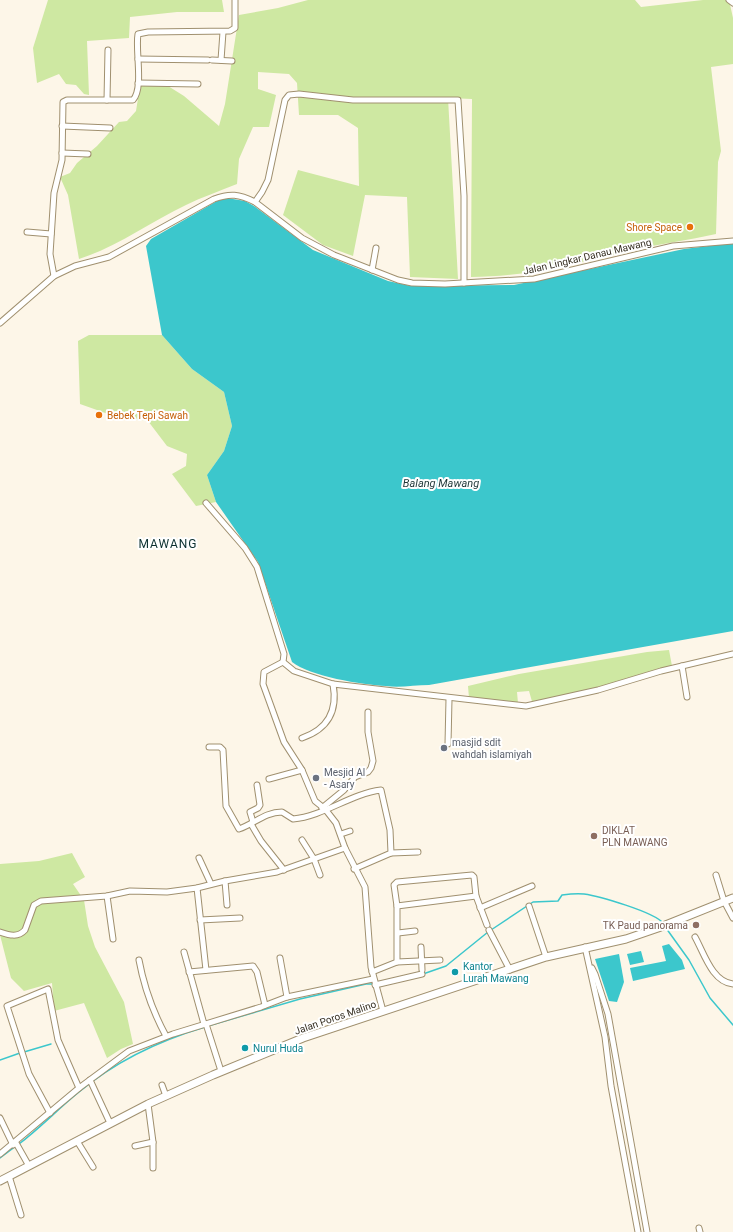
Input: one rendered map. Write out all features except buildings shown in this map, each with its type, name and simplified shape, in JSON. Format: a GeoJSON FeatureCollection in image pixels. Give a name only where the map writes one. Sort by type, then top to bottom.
{"type":"FeatureCollection","features":[{"type":"Feature","properties":{"kind":"main road","name":"Jalan Poros Malino"},"geometry":{"type":"LineString","coordinates":[[0,1181],[148,1104],[221,1071],[303,1038],[546,957],[626,938],[672,924],[733,898]]}},
{"type":"Feature","properties":{"kind":"street"},"geometry":{"type":"LineString","coordinates":[[54,276],[50,262],[51,234],[54,188],[62,153],[62,108],[64,101],[133,100],[136,97],[138,83],[137,36],[139,33],[230,31],[235,28],[235,0]]}},
{"type":"Feature","properties":{"kind":"street"},"geometry":{"type":"LineString","coordinates":[[729,0],[733,3]]}},
{"type":"Feature","properties":{"kind":"street"},"geometry":{"type":"LineString","coordinates":[[221,60],[223,32]]}},
{"type":"Feature","properties":{"kind":"street"},"geometry":{"type":"LineString","coordinates":[[107,100],[108,50]]}},
{"type":"Feature","properties":{"kind":"street"},"geometry":{"type":"LineString","coordinates":[[138,59],[232,61]]}},
{"type":"Feature","properties":{"kind":"street"},"geometry":{"type":"LineString","coordinates":[[138,83],[198,84]]}},
{"type":"Feature","properties":{"kind":"street"},"geometry":{"type":"LineString","coordinates":[[255,202],[268,180],[285,100],[289,95],[299,94],[354,100],[458,100],[464,196],[464,283]]}},
{"type":"Feature","properties":{"kind":"street"},"geometry":{"type":"LineString","coordinates":[[62,126],[110,128]]}},
{"type":"Feature","properties":{"kind":"street"},"geometry":{"type":"LineString","coordinates":[[62,153],[88,154]]}},
{"type":"Feature","properties":{"kind":"street","name":"Jalan Lingkar Danau Mawang"},"geometry":{"type":"LineString","coordinates":[[0,323],[54,276],[75,266],[109,257],[214,199],[225,195],[236,194],[255,202],[302,238],[334,255],[372,270],[412,283],[464,283],[534,279],[673,246],[733,241]]}},
{"type":"Feature","properties":{"kind":"street"},"geometry":{"type":"LineString","coordinates":[[27,232],[51,234]]}},
{"type":"Feature","properties":{"kind":"street"},"geometry":{"type":"LineString","coordinates":[[372,270],[376,248]]}},
{"type":"Feature","properties":{"kind":"street"},"geometry":{"type":"LineString","coordinates":[[206,504],[244,548],[257,567],[284,654],[283,662]]}},
{"type":"Feature","properties":{"kind":"street"},"geometry":{"type":"LineString","coordinates":[[283,662],[294,671],[333,684],[526,706],[598,690],[682,666],[733,654]]}},
{"type":"Feature","properties":{"kind":"street"},"geometry":{"type":"LineString","coordinates":[[283,662],[264,672],[263,684],[284,742],[302,770],[313,797],[336,823],[354,869],[365,887],[372,972],[382,1011]]}},
{"type":"Feature","properties":{"kind":"street"},"geometry":{"type":"LineString","coordinates":[[682,666],[687,697]]}},
{"type":"Feature","properties":{"kind":"street"},"geometry":{"type":"LineString","coordinates":[[302,738],[320,729],[331,717],[335,696],[333,684]]}},
{"type":"Feature","properties":{"kind":"street"},"geometry":{"type":"LineString","coordinates":[[448,698],[448,744]]}},
{"type":"Feature","properties":{"kind":"street"},"geometry":{"type":"LineString","coordinates":[[209,747],[220,747],[223,750],[225,801],[228,814],[237,829],[239,830],[264,816],[280,812],[293,819],[310,817],[324,808],[344,790],[355,777],[368,772],[371,768],[373,761],[368,732],[368,712]]}},
{"type":"Feature","properties":{"kind":"street"},"geometry":{"type":"LineString","coordinates":[[269,779],[302,770]]}},
{"type":"Feature","properties":{"kind":"street"},"geometry":{"type":"LineString","coordinates":[[257,785],[260,805],[258,808],[250,812],[252,823],[261,841],[284,870]]}},
{"type":"Feature","properties":{"kind":"street"},"geometry":{"type":"LineString","coordinates":[[324,808],[381,790],[390,830],[391,853]]}},
{"type":"Feature","properties":{"kind":"street"},"geometry":{"type":"LineString","coordinates":[[341,834],[350,831]]}},
{"type":"Feature","properties":{"kind":"street"},"geometry":{"type":"LineString","coordinates":[[302,840],[314,859],[320,875]]}},
{"type":"Feature","properties":{"kind":"street"},"geometry":{"type":"LineString","coordinates":[[0,932],[13,936],[22,933],[36,902],[73,897],[107,896],[130,891],[167,892],[197,888],[224,881],[256,877],[284,870],[345,848]]}},
{"type":"Feature","properties":{"kind":"street"},"geometry":{"type":"LineString","coordinates":[[354,869],[391,853],[418,852]]}},
{"type":"Feature","properties":{"kind":"street"},"geometry":{"type":"LineString","coordinates":[[199,858],[211,884]]}},
{"type":"Feature","properties":{"kind":"street"},"geometry":{"type":"LineString","coordinates":[[397,962],[398,933],[395,884],[401,881],[472,875],[474,877],[476,896],[480,908],[488,928],[510,970]]}},
{"type":"Feature","properties":{"kind":"street"},"geometry":{"type":"LineString","coordinates":[[716,875],[724,901],[733,918]]}},
{"type":"Feature","properties":{"kind":"street"},"geometry":{"type":"LineString","coordinates":[[224,881],[228,905]]}},
{"type":"Feature","properties":{"kind":"street"},"geometry":{"type":"LineString","coordinates":[[480,908],[532,886]]}},
{"type":"Feature","properties":{"kind":"street"},"geometry":{"type":"LineString","coordinates":[[197,888],[206,970]]}},
{"type":"Feature","properties":{"kind":"street"},"geometry":{"type":"LineString","coordinates":[[107,896],[112,939]]}},
{"type":"Feature","properties":{"kind":"street"},"geometry":{"type":"LineString","coordinates":[[397,906],[476,896]]}},
{"type":"Feature","properties":{"kind":"street"},"geometry":{"type":"LineString","coordinates":[[529,906],[546,957]]}},
{"type":"Feature","properties":{"kind":"street"},"geometry":{"type":"LineString","coordinates":[[200,920],[240,918]]}},
{"type":"Feature","properties":{"kind":"street"},"geometry":{"type":"LineString","coordinates":[[398,933],[415,931]]}},
{"type":"Feature","properties":{"kind":"street"},"geometry":{"type":"LineString","coordinates":[[695,937],[715,972],[724,981],[733,984]]}},
{"type":"Feature","properties":{"kind":"street"},"geometry":{"type":"LineString","coordinates":[[0,1154],[14,1144],[79,1088],[91,1081],[129,1051],[166,1036],[265,1006],[287,997],[422,972],[421,947]]}},
{"type":"Feature","properties":{"kind":"street"},"geometry":{"type":"LineString","coordinates":[[585,947],[605,1037],[611,1086],[638,1232]]}},
{"type":"Feature","properties":{"kind":"street"},"geometry":{"type":"LineString","coordinates":[[184,952],[205,1024],[221,1071]]}},
{"type":"Feature","properties":{"kind":"street"},"geometry":{"type":"LineString","coordinates":[[280,958],[287,997]]}},
{"type":"Feature","properties":{"kind":"street"},"geometry":{"type":"LineString","coordinates":[[139,960],[142,980],[154,1014],[166,1036]]}},
{"type":"Feature","properties":{"kind":"street"},"geometry":{"type":"LineString","coordinates":[[372,972],[397,962],[440,960]]}},
{"type":"Feature","properties":{"kind":"street"},"geometry":{"type":"LineString","coordinates":[[189,972],[253,966],[257,972],[265,1006]]}},
{"type":"Feature","properties":{"kind":"street"},"geometry":{"type":"LineString","coordinates":[[590,966],[595,974],[608,1014],[647,1232]]}},
{"type":"Feature","properties":{"kind":"street"},"geometry":{"type":"LineString","coordinates":[[1,1007],[7,1006],[48,989],[58,1040],[79,1088]]}},
{"type":"Feature","properties":{"kind":"street"},"geometry":{"type":"LineString","coordinates":[[7,1006],[30,1074],[50,1113]]}},
{"type":"Feature","properties":{"kind":"street"},"geometry":{"type":"LineString","coordinates":[[91,1081],[110,1123]]}},
{"type":"Feature","properties":{"kind":"street"},"geometry":{"type":"LineString","coordinates":[[162,1085],[166,1096]]}},
{"type":"Feature","properties":{"kind":"street"},"geometry":{"type":"LineString","coordinates":[[148,1104],[154,1142],[153,1168]]}},
{"type":"Feature","properties":{"kind":"street"},"geometry":{"type":"LineString","coordinates":[[0,1118],[14,1144],[29,1166]]}},
{"type":"Feature","properties":{"kind":"street"},"geometry":{"type":"LineString","coordinates":[[77,1140],[93,1167]]}},
{"type":"Feature","properties":{"kind":"street"},"geometry":{"type":"LineString","coordinates":[[135,1146],[154,1142]]}},
{"type":"Feature","properties":{"kind":"street"},"geometry":{"type":"LineString","coordinates":[[10,1176],[21,1215]]}},
{"type":"Feature","properties":{"kind":"green space"},"geometry":{"type":"Polygon","coordinates":[[[48,0],[222,0],[224,12],[177,12],[130,17],[129,38],[87,41],[89,95],[84,94],[76,85],[66,84],[59,74],[37,83],[33,48],[48,0]]]}},
{"type":"Feature","properties":{"kind":"green space"},"geometry":{"type":"Polygon","coordinates":[[[308,0],[635,0],[641,7],[703,0],[729,0],[733,18],[733,64],[711,67],[721,151],[718,162],[716,234],[532,272],[512,275],[471,277],[472,99],[448,98],[458,279],[410,277],[407,197],[365,195],[353,256],[323,245],[283,215],[298,170],[359,186],[358,128],[338,115],[299,115],[297,83],[289,74],[258,72],[258,89],[276,95],[269,127],[253,127],[239,159],[237,184],[192,202],[107,248],[79,259],[68,195],[60,177],[70,173],[77,163],[97,146],[119,122],[127,121],[136,111],[140,86],[168,86],[184,96],[219,126],[225,104],[239,15],[278,8],[308,0]]]}},
{"type":"Feature","properties":{"kind":"green space"},"geometry":{"type":"Polygon","coordinates":[[[89,335],[162,335],[192,369],[224,392],[232,426],[224,451],[207,475],[216,502],[196,506],[172,474],[186,466],[187,454],[167,446],[148,421],[111,415],[80,404],[78,341],[89,335]]]}},
{"type":"Feature","properties":{"kind":"green space"},"geometry":{"type":"Polygon","coordinates":[[[669,650],[672,666],[616,683],[533,705],[529,691],[517,692],[518,703],[469,698],[468,686],[519,674],[647,652],[669,650]]]}},
{"type":"Feature","properties":{"kind":"green space"},"geometry":{"type":"Polygon","coordinates":[[[72,853],[85,877],[73,884],[84,900],[88,926],[95,947],[124,1002],[133,1044],[121,1049],[107,1058],[84,1003],[54,1011],[52,983],[24,991],[11,978],[0,935],[0,864],[39,861],[72,853]]]}},
{"type":"Feature","properties":{"kind":"water","name":"Balang Mawang"},"geometry":{"type":"Polygon","coordinates":[[[227,198],[245,201],[254,206],[313,250],[388,281],[411,286],[514,285],[684,249],[733,243],[733,631],[429,685],[402,687],[391,687],[337,679],[311,672],[292,662],[258,562],[216,502],[207,475],[224,451],[232,426],[224,392],[192,369],[162,335],[146,246],[151,239],[217,201],[227,198]]]}},
{"type":"Feature","properties":{"kind":"water"},"geometry":{"type":"Polygon","coordinates":[[[669,944],[682,960],[685,969],[633,981],[630,968],[666,961],[662,946],[669,944]]]}},
{"type":"Feature","properties":{"kind":"water"},"geometry":{"type":"Polygon","coordinates":[[[641,951],[644,962],[630,965],[627,954],[641,951]]]}},
{"type":"Feature","properties":{"kind":"water"},"geometry":{"type":"Polygon","coordinates":[[[619,954],[624,982],[617,1002],[609,1001],[595,959],[619,954]]]}},
{"type":"Feature","properties":{"kind":"waterway"},"geometry":{"type":"LineString","coordinates":[[491,930],[533,902],[558,901],[562,895],[576,894],[591,895],[626,905],[649,914],[663,923]]}},
{"type":"Feature","properties":{"kind":"waterway"},"geometry":{"type":"LineString","coordinates":[[666,928],[689,960],[710,998],[733,1025]]}},
{"type":"Feature","properties":{"kind":"waterway"},"geometry":{"type":"LineString","coordinates":[[423,974],[446,966],[488,932]]}},
{"type":"Feature","properties":{"kind":"waterway"},"geometry":{"type":"LineString","coordinates":[[208,1026],[300,999],[366,984],[373,984]]}},
{"type":"Feature","properties":{"kind":"waterway"},"geometry":{"type":"LineString","coordinates":[[19,1144],[79,1092],[108,1071],[138,1053],[205,1027]]}},
{"type":"Feature","properties":{"kind":"waterway"},"geometry":{"type":"LineString","coordinates":[[24,1052],[51,1044]]}},
{"type":"Feature","properties":{"kind":"waterway"},"geometry":{"type":"LineString","coordinates":[[0,1060],[20,1053]]}},
{"type":"Feature","properties":{"kind":"waterway"},"geometry":{"type":"LineString","coordinates":[[0,1158],[16,1146]]}},
{"type":"Feature","properties":{"kind":"place","name":"Shore Space"},"geometry":{"type":"Point","coordinates":[690,227]}},
{"type":"Feature","properties":{"kind":"place","name":"Bebek Tepi Sawah"},"geometry":{"type":"Point","coordinates":[99,415]}},
{"type":"Feature","properties":{"kind":"place","name":"masjid sdit wahdah islamiyah"},"geometry":{"type":"Point","coordinates":[444,748]}},
{"type":"Feature","properties":{"kind":"place","name":"Mesjid Al - Asary"},"geometry":{"type":"Point","coordinates":[316,778]}},
{"type":"Feature","properties":{"kind":"place","name":"DIKLAT PLN MAWANG"},"geometry":{"type":"Point","coordinates":[594,836]}},
{"type":"Feature","properties":{"kind":"place","name":"TK Paud panorama"},"geometry":{"type":"Point","coordinates":[696,925]}},
{"type":"Feature","properties":{"kind":"place","name":"Kantor Lurah Mawang"},"geometry":{"type":"Point","coordinates":[455,972]}},
{"type":"Feature","properties":{"kind":"place","name":"Nurul Huda"},"geometry":{"type":"Point","coordinates":[245,1048]}},
{"type":"Feature","properties":{"kind":"district","name":"MAWANG"},"geometry":{"type":"Point","coordinates":[168,544]}}]}
